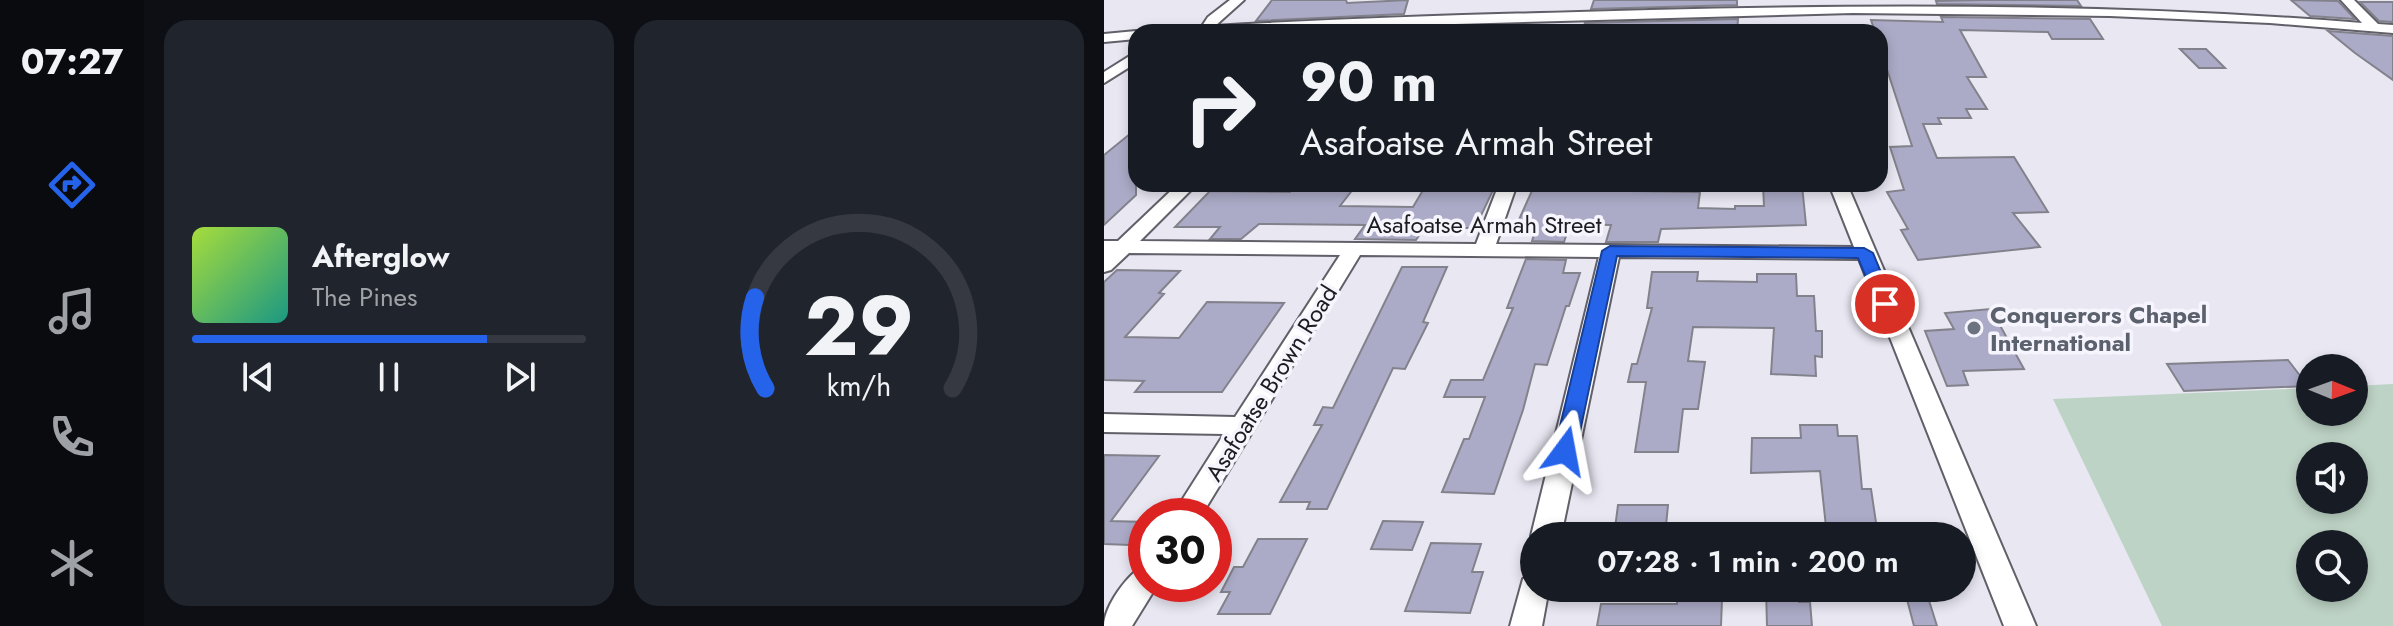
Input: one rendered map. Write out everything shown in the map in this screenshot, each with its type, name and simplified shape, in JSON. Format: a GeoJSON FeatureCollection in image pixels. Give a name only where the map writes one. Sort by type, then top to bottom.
{"type":"FeatureCollection","features":[{"type":"Feature","properties":{"kind":"street"},"geometry":{"type":"LineString","coordinates":[[1210,24],[1238,0]]}},
{"type":"Feature","properties":{"kind":"street"},"geometry":{"type":"LineString","coordinates":[[1436,24],[1455,0]]}},
{"type":"Feature","properties":{"kind":"street"},"geometry":{"type":"LineString","coordinates":[[2099,0],[2110,12]]}},
{"type":"Feature","properties":{"kind":"street"},"geometry":{"type":"LineString","coordinates":[[2347,0],[2373,26]]}},
{"type":"Feature","properties":{"kind":"street"},"geometry":{"type":"LineString","coordinates":[[1324,24],[1441,18],[1773,11],[2110,12],[2393,29]]}},
{"type":"Feature","properties":{"kind":"street"},"geometry":{"type":"LineString","coordinates":[[1104,38],[1128,36]]}},
{"type":"Feature","properties":{"kind":"street"},"geometry":{"type":"LineString","coordinates":[[1104,79],[1128,62]]}},
{"type":"Feature","properties":{"kind":"street"},"geometry":{"type":"LineString","coordinates":[[1104,266],[1114,247],[1179,192]]}},
{"type":"Feature","properties":{"kind":"street"},"geometry":{"type":"LineString","coordinates":[[1484,249],[1505,192]]}},
{"type":"Feature","properties":{"kind":"street"},"geometry":{"type":"LineString","coordinates":[[1841,192],[2020,626]]}},
{"type":"Feature","properties":{"kind":"street","name":"Asafoatse Armah Street"},"geometry":{"type":"LineString","coordinates":[[1114,247],[1864,253]]}},
{"type":"Feature","properties":{"kind":"street","name":"Asafoatse Brown Road"},"geometry":{"type":"LineString","coordinates":[[1198,498],[1354,249]]}},
{"type":"Feature","properties":{"kind":"street"},"geometry":{"type":"LineString","coordinates":[[1549,522],[1610,251]]}},
{"type":"Feature","properties":{"kind":"street"},"geometry":{"type":"LineString","coordinates":[[1104,423],[1245,426]]}},
{"type":"Feature","properties":{"kind":"street"},"geometry":{"type":"LineString","coordinates":[[1115,626],[1130,602]]}},
{"type":"Feature","properties":{"kind":"street"},"geometry":{"type":"LineString","coordinates":[[1526,626],[1531,602]]}},
{"type":"Feature","properties":{"kind":"green space"},"geometry":{"type":"Polygon","coordinates":[[[2393,384],[2393,626],[2162,626],[2053,399],[2296,389],[2296,426],[2368,426],[2368,385],[2393,384]]]}},
{"type":"Feature","properties":{"kind":"building"},"geometry":{"type":"Polygon","coordinates":[[[1272,0],[1346,0],[1347,3],[1408,0],[1404,14],[1256,21],[1272,0]]]}},
{"type":"Feature","properties":{"kind":"building"},"geometry":{"type":"Polygon","coordinates":[[[1594,0],[1737,0],[1737,5],[1591,9],[1594,0]]]}},
{"type":"Feature","properties":{"kind":"building"},"geometry":{"type":"Polygon","coordinates":[[[2077,0],[2081,6],[1937,4],[1936,1],[2077,0]]]}},
{"type":"Feature","properties":{"kind":"building"},"geometry":{"type":"Polygon","coordinates":[[[2291,0],[2338,1],[2355,19],[2310,16],[2291,0]]]}},
{"type":"Feature","properties":{"kind":"building"},"geometry":{"type":"Polygon","coordinates":[[[2360,2],[2393,2],[2393,22],[2379,21],[2360,2]]]}},
{"type":"Feature","properties":{"kind":"building"},"geometry":{"type":"Polygon","coordinates":[[[1941,17],[2090,19],[2103,39],[2052,39],[2048,32],[1960,30],[1986,77],[1967,77],[1987,109],[1966,109],[1971,118],[1938,118],[1941,124],[1923,124],[1937,158],[2014,157],[2048,212],[2013,213],[2040,247],[1918,260],[1901,230],[1908,229],[1887,192],[1904,190],[1890,147],[1912,146],[1888,72],[1888,24],[1872,24],[1871,20],[1943,22],[1941,17]]]}},
{"type":"Feature","properties":{"kind":"building"},"geometry":{"type":"Polygon","coordinates":[[[1738,19],[1738,24],[1585,23],[1738,19]]]}},
{"type":"Feature","properties":{"kind":"building"},"geometry":{"type":"Polygon","coordinates":[[[2328,31],[2393,36],[2393,80],[2355,53],[2328,31]]]}},
{"type":"Feature","properties":{"kind":"building"},"geometry":{"type":"Polygon","coordinates":[[[2180,49],[2206,49],[2225,68],[2199,68],[2180,49]]]}},
{"type":"Feature","properties":{"kind":"building"},"geometry":{"type":"Polygon","coordinates":[[[1128,136],[1128,192],[1136,192],[1136,195],[1104,225],[1104,155],[1128,136]]]}},
{"type":"Feature","properties":{"kind":"building"},"geometry":{"type":"Polygon","coordinates":[[[1209,192],[1351,192],[1340,206],[1413,207],[1422,192],[1492,192],[1475,228],[1424,228],[1416,240],[1355,239],[1365,225],[1259,224],[1241,239],[1210,239],[1220,227],[1175,227],[1209,192]]]}},
{"type":"Feature","properties":{"kind":"building"},"geometry":{"type":"Polygon","coordinates":[[[1531,192],[1700,192],[1698,208],[1735,209],[1735,206],[1764,206],[1763,192],[1803,192],[1806,225],[1661,229],[1658,242],[1606,242],[1611,225],[1570,224],[1564,242],[1532,241],[1537,225],[1517,224],[1531,192]]]}},
{"type":"Feature","properties":{"kind":"building"},"geometry":{"type":"Polygon","coordinates":[[[1526,259],[1566,260],[1563,273],[1580,273],[1569,306],[1566,306],[1547,365],[1535,364],[1494,494],[1442,492],[1464,439],[1469,439],[1485,397],[1444,397],[1451,380],[1483,380],[1513,308],[1507,308],[1526,259]]]}},
{"type":"Feature","properties":{"kind":"building"},"geometry":{"type":"Polygon","coordinates":[[[1402,267],[1447,267],[1423,322],[1428,323],[1405,369],[1393,368],[1327,509],[1307,509],[1310,502],[1280,502],[1322,425],[1314,425],[1323,407],[1333,408],[1402,267]]]}},
{"type":"Feature","properties":{"kind":"building"},"geometry":{"type":"Polygon","coordinates":[[[1117,270],[1180,271],[1159,293],[1164,294],[1125,337],[1179,338],[1207,302],[1284,303],[1222,392],[1135,392],[1144,381],[1104,380],[1104,282],[1117,270]]]}},
{"type":"Feature","properties":{"kind":"building"},"geometry":{"type":"Polygon","coordinates":[[[1652,272],[1698,272],[1697,281],[1757,282],[1757,274],[1796,274],[1797,296],[1814,296],[1816,331],[1822,331],[1822,357],[1815,356],[1816,376],[1771,374],[1774,328],[1693,327],[1688,361],[1705,362],[1698,409],[1683,409],[1678,452],[1635,452],[1646,382],[1628,382],[1632,364],[1637,364],[1652,308],[1647,308],[1652,272]]]}},
{"type":"Feature","properties":{"kind":"building"},"geometry":{"type":"Polygon","coordinates":[[[1991,309],[2024,369],[1963,371],[1968,385],[1947,386],[1925,331],[1954,329],[1945,313],[1991,309]]]}},
{"type":"Feature","properties":{"kind":"building"},"geometry":{"type":"Polygon","coordinates":[[[2288,360],[2296,370],[2296,386],[2184,391],[2167,364],[2288,360]]]}},
{"type":"Feature","properties":{"kind":"building"},"geometry":{"type":"Polygon","coordinates":[[[1800,425],[1837,425],[1838,436],[1857,436],[1862,489],[1871,489],[1876,522],[1825,522],[1820,471],[1751,473],[1752,438],[1801,438],[1800,425]]]}},
{"type":"Feature","properties":{"kind":"building"},"geometry":{"type":"Polygon","coordinates":[[[1104,455],[1159,456],[1111,521],[1128,521],[1128,545],[1104,544],[1104,455]]]}},
{"type":"Feature","properties":{"kind":"building"},"geometry":{"type":"Polygon","coordinates":[[[1618,505],[1668,505],[1666,522],[1616,522],[1618,505]]]}},
{"type":"Feature","properties":{"kind":"building"},"geometry":{"type":"Polygon","coordinates":[[[1383,521],[1423,522],[1412,550],[1371,549],[1383,521]]]}},
{"type":"Feature","properties":{"kind":"building"},"geometry":{"type":"Polygon","coordinates":[[[1258,539],[1307,539],[1270,614],[1218,614],[1225,602],[1232,602],[1234,567],[1243,567],[1258,539]]]}},
{"type":"Feature","properties":{"kind":"building"},"geometry":{"type":"Polygon","coordinates":[[[1431,543],[1481,544],[1472,572],[1483,572],[1470,613],[1405,611],[1431,543]]]}},
{"type":"Feature","properties":{"kind":"building"},"geometry":{"type":"Polygon","coordinates":[[[1722,602],[1721,626],[1597,626],[1601,604],[1722,602]]]}},
{"type":"Feature","properties":{"kind":"building"},"geometry":{"type":"Polygon","coordinates":[[[1766,602],[1810,602],[1812,626],[1767,626],[1766,602]]]}},
{"type":"Feature","properties":{"kind":"building"},"geometry":{"type":"Polygon","coordinates":[[[1908,602],[1929,602],[1937,626],[1914,626],[1908,602]]]}},
{"type":"Feature","properties":{"kind":"place","name":"Conquerors Chapel International"},"geometry":{"type":"Point","coordinates":[1974,328]}},
{"type":"Feature","properties":{"kind":"route"},"geometry":{"type":"LineString","coordinates":[[1565,451],[1610,251],[1864,253],[1885,304]]}}]}
